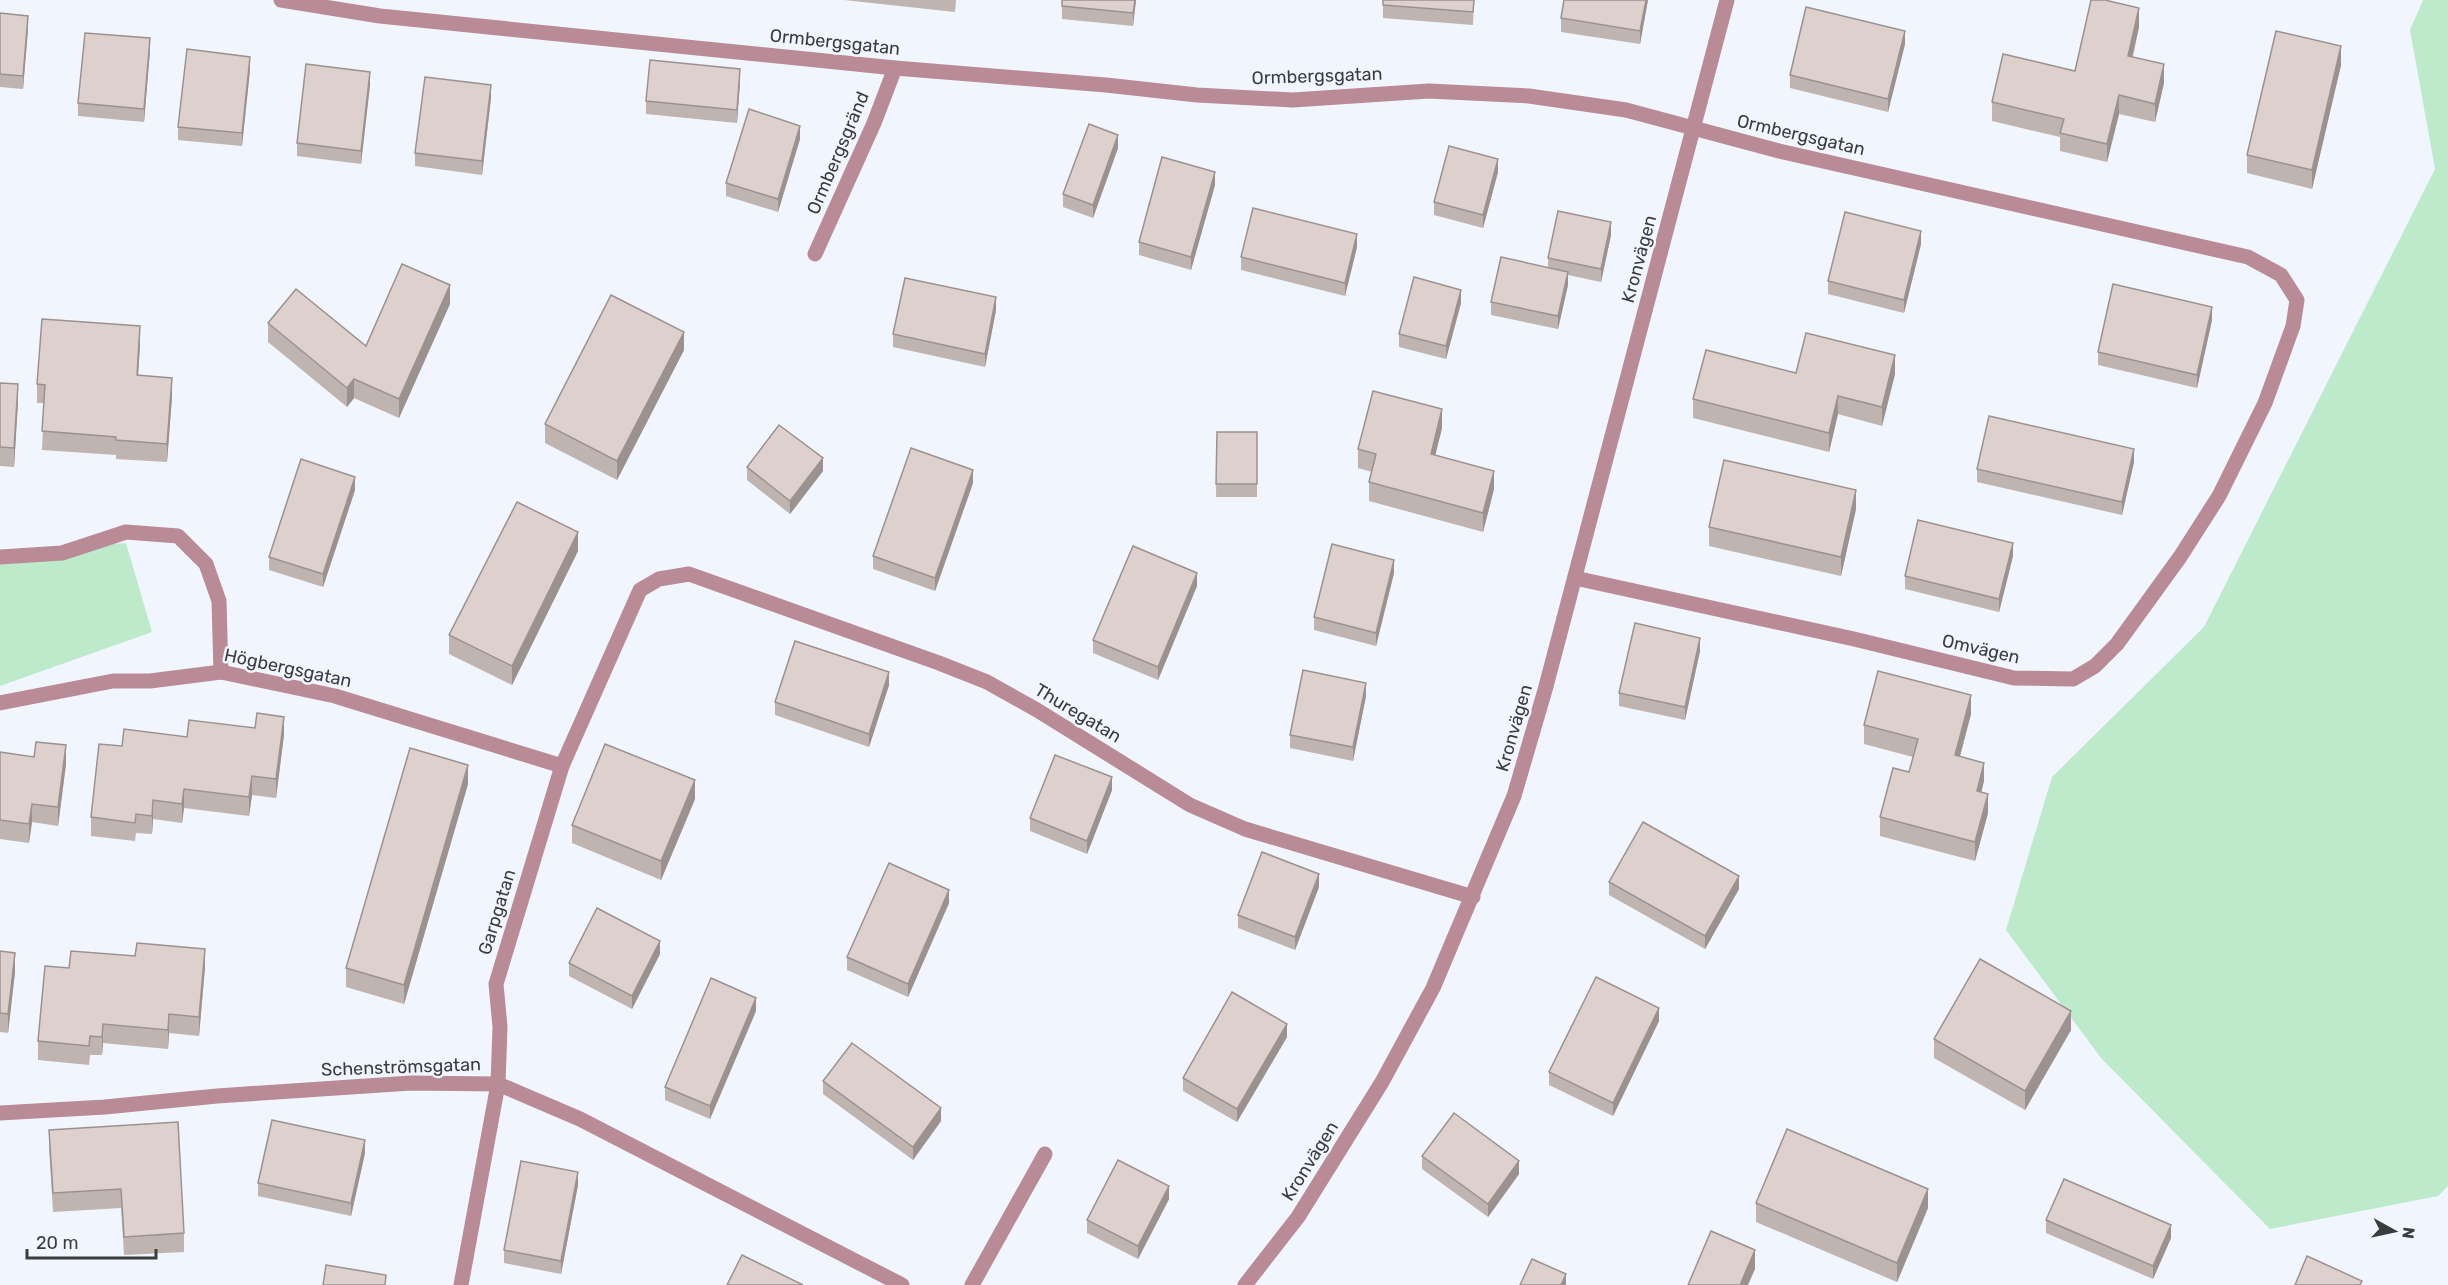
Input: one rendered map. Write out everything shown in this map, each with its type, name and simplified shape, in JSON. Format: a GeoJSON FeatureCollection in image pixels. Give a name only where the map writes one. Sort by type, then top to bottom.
{"type":"FeatureCollection","features":[{"type":"Feature","properties":{"kind":"street","name":"Ormbergsgatan"},"geometry":{"type":"LineString","coordinates":[[281,0],[380,16],[895,68],[1197,95],[1282,99],[1429,91],[1529,96],[1626,110],[1694,129],[2248,257],[2281,275],[2297,300],[2293,326]]}},
{"type":"Feature","properties":{"kind":"street","name":"Kronvägen"},"geometry":{"type":"LineString","coordinates":[[1245,1285],[1298,1217],[1382,1082],[1433,988],[1514,796],[1575,578],[1726,0]]}},
{"type":"Feature","properties":{"kind":"street","name":"Ormbergsgränd"},"geometry":{"type":"LineString","coordinates":[[815,254],[874,123],[895,68]]}},
{"type":"Feature","properties":{"kind":"street","name":"Omvägen"},"geometry":{"type":"LineString","coordinates":[[1575,578],[1854,639],[2014,678],[2073,679],[2095,666],[2116,645],[2180,557],[2219,496],[2265,404],[2293,326]]}},
{"type":"Feature","properties":{"kind":"street"},"geometry":{"type":"LineString","coordinates":[[0,557],[62,553],[126,532],[178,536],[206,564],[219,602],[221,672]]}},
{"type":"Feature","properties":{"kind":"street","name":"Thuregatan"},"geometry":{"type":"LineString","coordinates":[[659,579],[689,574],[939,663],[987,682],[1037,710],[1190,805],[1212,816],[1245,829],[1473,897]]}},
{"type":"Feature","properties":{"kind":"street","name":"Garpgatan"},"geometry":{"type":"LineString","coordinates":[[461,1285],[498,1084],[500,1027],[496,984],[562,766],[640,590],[659,579]]}},
{"type":"Feature","properties":{"kind":"street","name":"Högbergsgatan"},"geometry":{"type":"LineString","coordinates":[[0,703],[113,681],[150,681],[221,672],[335,696],[562,766]]}},
{"type":"Feature","properties":{"kind":"street","name":"Schenströmsgatan"},"geometry":{"type":"LineString","coordinates":[[0,1113],[411,1083],[498,1084],[580,1119],[902,1285]]}},
{"type":"Feature","properties":{"kind":"street"},"geometry":{"type":"LineString","coordinates":[[972,1285],[1045,1154]]}},
{"type":"Feature","properties":{"kind":"green space"},"geometry":{"type":"Polygon","coordinates":[[[2423,0],[2448,0],[2448,1186],[2438,1196],[2270,1229],[2101,1058],[2006,930],[2052,777],[2204,627],[2435,169],[2410,30],[2423,0]]]}},
{"type":"Feature","properties":{"kind":"green space"},"geometry":{"type":"Polygon","coordinates":[[[126,543],[152,632],[0,686],[0,551],[126,543]]]}},
{"type":"Feature","properties":{"kind":"building"},"geometry":{"type":"Polygon","coordinates":[[[1062,0],[1135,0],[1133,13],[1062,6],[1062,0]]]}},
{"type":"Feature","properties":{"kind":"building"},"geometry":{"type":"Polygon","coordinates":[[[1383,0],[1474,0],[1473,12],[1383,5],[1383,0]]]}},
{"type":"Feature","properties":{"kind":"building"},"geometry":{"type":"Polygon","coordinates":[[[1564,0],[1646,0],[1640,31],[1561,18],[1564,0]]]}},
{"type":"Feature","properties":{"kind":"building"},"geometry":{"type":"Polygon","coordinates":[[[2091,0],[2105,0],[2139,8],[2128,56],[2164,64],[2155,104],[2119,95],[2107,144],[2060,133],[2064,119],[1992,102],[2003,54],[2075,71],[2091,0]]]}},
{"type":"Feature","properties":{"kind":"building"},"geometry":{"type":"Polygon","coordinates":[[[1806,7],[1905,31],[1888,99],[1790,75],[1806,7]]]}},
{"type":"Feature","properties":{"kind":"building"},"geometry":{"type":"Polygon","coordinates":[[[0,13],[28,16],[23,76],[0,74],[0,13]]]}},
{"type":"Feature","properties":{"kind":"building"},"geometry":{"type":"Polygon","coordinates":[[[2276,31],[2341,46],[2312,170],[2247,155],[2276,31]]]}},
{"type":"Feature","properties":{"kind":"building"},"geometry":{"type":"Polygon","coordinates":[[[85,33],[150,38],[144,109],[78,103],[85,33]]]}},
{"type":"Feature","properties":{"kind":"building"},"geometry":{"type":"Polygon","coordinates":[[[187,49],[250,57],[242,133],[178,127],[187,49]]]}},
{"type":"Feature","properties":{"kind":"building"},"geometry":{"type":"Polygon","coordinates":[[[650,60],[740,69],[737,110],[646,101],[650,60]]]}},
{"type":"Feature","properties":{"kind":"building"},"geometry":{"type":"Polygon","coordinates":[[[306,64],[370,72],[361,151],[297,143],[306,64]]]}},
{"type":"Feature","properties":{"kind":"building"},"geometry":{"type":"Polygon","coordinates":[[[425,77],[491,85],[482,161],[415,153],[425,77]]]}},
{"type":"Feature","properties":{"kind":"building"},"geometry":{"type":"Polygon","coordinates":[[[749,109],[800,126],[778,199],[726,183],[749,109]]]}},
{"type":"Feature","properties":{"kind":"building"},"geometry":{"type":"Polygon","coordinates":[[[1089,124],[1118,135],[1093,205],[1063,194],[1089,124]]]}},
{"type":"Feature","properties":{"kind":"building"},"geometry":{"type":"Polygon","coordinates":[[[1449,146],[1498,159],[1483,215],[1434,202],[1449,146]]]}},
{"type":"Feature","properties":{"kind":"building"},"geometry":{"type":"Polygon","coordinates":[[[1162,157],[1215,172],[1191,257],[1139,242],[1162,157]]]}},
{"type":"Feature","properties":{"kind":"building"},"geometry":{"type":"Polygon","coordinates":[[[1253,208],[1357,234],[1345,283],[1241,257],[1253,208]]]}},
{"type":"Feature","properties":{"kind":"building"},"geometry":{"type":"Polygon","coordinates":[[[1558,211],[1611,222],[1601,269],[1548,258],[1558,211]]]}},
{"type":"Feature","properties":{"kind":"building"},"geometry":{"type":"Polygon","coordinates":[[[1845,212],[1921,231],[1904,300],[1828,281],[1845,212]]]}},
{"type":"Feature","properties":{"kind":"building"},"geometry":{"type":"Polygon","coordinates":[[[1501,257],[1568,272],[1558,316],[1491,302],[1501,257]]]}},
{"type":"Feature","properties":{"kind":"building"},"geometry":{"type":"Polygon","coordinates":[[[402,264],[450,285],[399,399],[354,379],[347,388],[268,323],[296,289],[366,346],[402,264]]]}},
{"type":"Feature","properties":{"kind":"building"},"geometry":{"type":"Polygon","coordinates":[[[1414,277],[1461,290],[1446,346],[1399,334],[1414,277]]]}},
{"type":"Feature","properties":{"kind":"building"},"geometry":{"type":"Polygon","coordinates":[[[905,278],[996,297],[985,354],[893,334],[905,278]]]}},
{"type":"Feature","properties":{"kind":"building"},"geometry":{"type":"Polygon","coordinates":[[[2113,284],[2212,307],[2197,375],[2098,352],[2113,284]]]}},
{"type":"Feature","properties":{"kind":"building"},"geometry":{"type":"Polygon","coordinates":[[[611,295],[684,332],[617,461],[545,424],[611,295]]]}},
{"type":"Feature","properties":{"kind":"building"},"geometry":{"type":"Polygon","coordinates":[[[42,319],[140,326],[137,375],[172,378],[167,444],[42,431],[45,385],[37,384],[42,319]]]}},
{"type":"Feature","properties":{"kind":"building"},"geometry":{"type":"Polygon","coordinates":[[[1806,333],[1895,355],[1882,407],[1838,396],[1829,433],[1693,399],[1706,350],[1796,373],[1806,333]]]}},
{"type":"Feature","properties":{"kind":"building"},"geometry":{"type":"Polygon","coordinates":[[[0,383],[18,384],[14,448],[0,447],[0,383]]]}},
{"type":"Feature","properties":{"kind":"building"},"geometry":{"type":"Polygon","coordinates":[[[1373,391],[1442,409],[1431,454],[1494,471],[1483,513],[1369,482],[1376,454],[1358,449],[1373,391]]]}},
{"type":"Feature","properties":{"kind":"building"},"geometry":{"type":"Polygon","coordinates":[[[1989,416],[2134,449],[2122,502],[1977,469],[1989,416]]]}},
{"type":"Feature","properties":{"kind":"building"},"geometry":{"type":"Polygon","coordinates":[[[779,425],[823,458],[790,501],[747,467],[779,425]]]}},
{"type":"Feature","properties":{"kind":"building"},"geometry":{"type":"Polygon","coordinates":[[[1217,432],[1257,432],[1257,484],[1216,484],[1217,432]]]}},
{"type":"Feature","properties":{"kind":"building"},"geometry":{"type":"Polygon","coordinates":[[[911,448],[973,470],[935,578],[873,556],[911,448]]]}},
{"type":"Feature","properties":{"kind":"building"},"geometry":{"type":"Polygon","coordinates":[[[301,459],[355,477],[323,574],[269,557],[301,459]]]}},
{"type":"Feature","properties":{"kind":"building"},"geometry":{"type":"Polygon","coordinates":[[[1724,460],[1856,490],[1841,557],[1709,527],[1724,460]]]}},
{"type":"Feature","properties":{"kind":"building"},"geometry":{"type":"Polygon","coordinates":[[[517,502],[578,532],[512,666],[449,635],[517,502]]]}},
{"type":"Feature","properties":{"kind":"building"},"geometry":{"type":"Polygon","coordinates":[[[1918,520],[2013,543],[1999,599],[1905,576],[1918,520]]]}},
{"type":"Feature","properties":{"kind":"building"},"geometry":{"type":"Polygon","coordinates":[[[1332,544],[1394,560],[1376,633],[1314,617],[1332,544]]]}},
{"type":"Feature","properties":{"kind":"building"},"geometry":{"type":"Polygon","coordinates":[[[1133,546],[1197,573],[1158,667],[1093,640],[1133,546]]]}},
{"type":"Feature","properties":{"kind":"building"},"geometry":{"type":"Polygon","coordinates":[[[1635,623],[1700,638],[1685,707],[1619,693],[1635,623]]]}},
{"type":"Feature","properties":{"kind":"building"},"geometry":{"type":"Polygon","coordinates":[[[795,641],[889,672],[869,734],[775,702],[795,641]]]}},
{"type":"Feature","properties":{"kind":"building"},"geometry":{"type":"Polygon","coordinates":[[[1303,670],[1366,683],[1353,747],[1290,735],[1303,670]]]}},
{"type":"Feature","properties":{"kind":"building"},"geometry":{"type":"Polygon","coordinates":[[[1878,671],[1971,695],[1955,755],[1984,763],[1977,791],[1988,794],[1975,842],[1880,817],[1893,768],[1909,772],[1918,739],[1864,725],[1878,671]]]}},
{"type":"Feature","properties":{"kind":"building"},"geometry":{"type":"Polygon","coordinates":[[[257,713],[284,717],[276,779],[252,776],[249,797],[184,789],[182,804],[153,800],[152,816],[136,814],[135,823],[91,817],[99,744],[122,746],[124,729],[187,737],[189,720],[255,728],[257,713]]]}},
{"type":"Feature","properties":{"kind":"building"},"geometry":{"type":"Polygon","coordinates":[[[36,742],[66,745],[58,807],[32,804],[29,824],[0,820],[0,752],[34,757],[36,742]]]}},
{"type":"Feature","properties":{"kind":"building"},"geometry":{"type":"Polygon","coordinates":[[[605,744],[695,780],[661,861],[572,825],[605,744]]]}},
{"type":"Feature","properties":{"kind":"building"},"geometry":{"type":"Polygon","coordinates":[[[410,748],[468,765],[404,985],[346,968],[410,748]]]}},
{"type":"Feature","properties":{"kind":"building"},"geometry":{"type":"Polygon","coordinates":[[[1055,755],[1112,777],[1087,841],[1030,818],[1055,755]]]}},
{"type":"Feature","properties":{"kind":"building"},"geometry":{"type":"Polygon","coordinates":[[[1643,822],[1739,876],[1705,936],[1609,882],[1643,822]]]}},
{"type":"Feature","properties":{"kind":"building"},"geometry":{"type":"Polygon","coordinates":[[[1262,852],[1319,874],[1295,937],[1238,915],[1262,852]]]}},
{"type":"Feature","properties":{"kind":"building"},"geometry":{"type":"Polygon","coordinates":[[[889,863],[949,890],[908,984],[847,957],[889,863]]]}},
{"type":"Feature","properties":{"kind":"building"},"geometry":{"type":"Polygon","coordinates":[[[597,908],[660,941],[632,996],[569,963],[597,908]]]}},
{"type":"Feature","properties":{"kind":"building"},"geometry":{"type":"Polygon","coordinates":[[[137,943],[205,949],[199,1017],[169,1014],[168,1030],[103,1024],[102,1037],[90,1036],[89,1046],[38,1041],[45,966],[69,968],[71,951],[135,956],[137,943]]]}},
{"type":"Feature","properties":{"kind":"building"},"geometry":{"type":"Polygon","coordinates":[[[0,951],[15,953],[8,1014],[0,1013],[0,951]]]}},
{"type":"Feature","properties":{"kind":"building"},"geometry":{"type":"Polygon","coordinates":[[[1980,959],[2071,1011],[2025,1091],[1934,1039],[1980,959]]]}},
{"type":"Feature","properties":{"kind":"building"},"geometry":{"type":"Polygon","coordinates":[[[1596,977],[1659,1008],[1613,1103],[1549,1072],[1596,977]]]}},
{"type":"Feature","properties":{"kind":"building"},"geometry":{"type":"Polygon","coordinates":[[[711,978],[756,998],[710,1106],[665,1087],[711,978]]]}},
{"type":"Feature","properties":{"kind":"building"},"geometry":{"type":"Polygon","coordinates":[[[1232,992],[1287,1024],[1237,1109],[1183,1078],[1232,992]]]}},
{"type":"Feature","properties":{"kind":"building"},"geometry":{"type":"Polygon","coordinates":[[[852,1043],[941,1108],[913,1147],[823,1081],[852,1043]]]}},
{"type":"Feature","properties":{"kind":"building"},"geometry":{"type":"Polygon","coordinates":[[[1454,1113],[1519,1161],[1488,1204],[1422,1156],[1454,1113]]]}},
{"type":"Feature","properties":{"kind":"building"},"geometry":{"type":"Polygon","coordinates":[[[272,1120],[365,1140],[351,1203],[258,1183],[272,1120]]]}},
{"type":"Feature","properties":{"kind":"building"},"geometry":{"type":"Polygon","coordinates":[[[178,1122],[184,1233],[124,1237],[121,1189],[53,1193],[49,1130],[178,1122]]]}},
{"type":"Feature","properties":{"kind":"building"},"geometry":{"type":"Polygon","coordinates":[[[1787,1129],[1928,1189],[1897,1263],[1756,1203],[1787,1129]]]}},
{"type":"Feature","properties":{"kind":"building"},"geometry":{"type":"Polygon","coordinates":[[[1118,1160],[1169,1186],[1138,1246],[1087,1220],[1118,1160]]]}},
{"type":"Feature","properties":{"kind":"building"},"geometry":{"type":"Polygon","coordinates":[[[521,1161],[578,1172],[561,1261],[504,1250],[521,1161]]]}},
{"type":"Feature","properties":{"kind":"building"},"geometry":{"type":"Polygon","coordinates":[[[2064,1179],[2171,1225],[2153,1266],[2046,1220],[2064,1179]]]}},
{"type":"Feature","properties":{"kind":"building"},"geometry":{"type":"Polygon","coordinates":[[[1711,1231],[1755,1250],[1740,1285],[1688,1285],[1711,1231]]]}},
{"type":"Feature","properties":{"kind":"building"},"geometry":{"type":"Polygon","coordinates":[[[742,1255],[803,1285],[727,1285],[742,1255]]]}},
{"type":"Feature","properties":{"kind":"building"},"geometry":{"type":"Polygon","coordinates":[[[2307,1256],[2362,1281],[2360,1285],[2295,1285],[2307,1256]]]}},
{"type":"Feature","properties":{"kind":"building"},"geometry":{"type":"Polygon","coordinates":[[[1532,1259],[1566,1274],[1561,1285],[1520,1285],[1532,1259]]]}},
{"type":"Feature","properties":{"kind":"building"},"geometry":{"type":"Polygon","coordinates":[[[326,1265],[386,1275],[385,1285],[323,1285],[326,1265]]]}}]}
